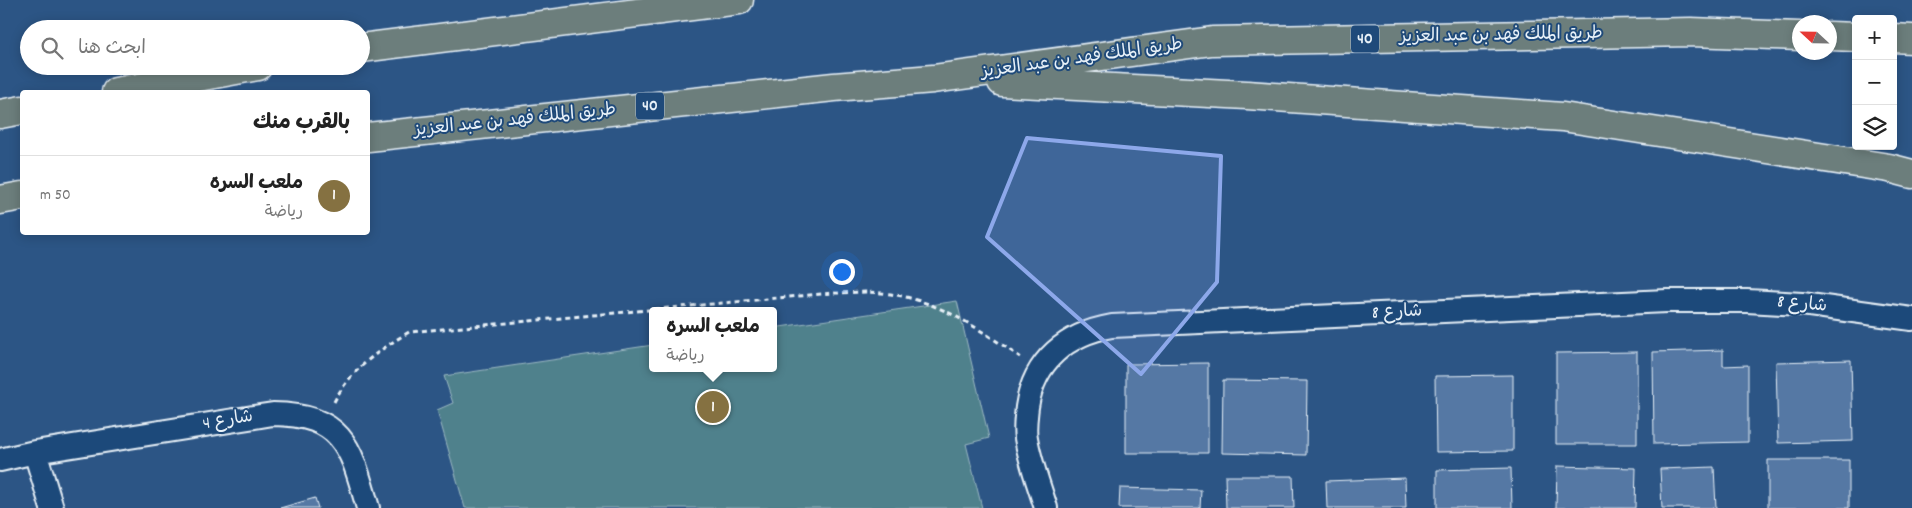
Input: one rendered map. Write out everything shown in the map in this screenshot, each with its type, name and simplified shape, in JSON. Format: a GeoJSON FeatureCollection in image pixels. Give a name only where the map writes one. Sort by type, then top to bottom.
{"type":"FeatureCollection","features":[{"type":"Feature","properties":{"kind":"highway"},"geometry":{"type":"LineString","coordinates":[[370,47],[739,0]]}},
{"type":"Feature","properties":{"kind":"highway","name":"طريق الملك فهد بن عبد العزيز"},"geometry":{"type":"LineString","coordinates":[[370,137],[824,88],[933,79],[1212,41],[1691,32],[1792,36]]}},
{"type":"Feature","properties":{"kind":"highway"},"geometry":{"type":"LineString","coordinates":[[1837,36],[1852,37]]}},
{"type":"Feature","properties":{"kind":"highway"},"geometry":{"type":"LineString","coordinates":[[1897,38],[1912,39]]}},
{"type":"Feature","properties":{"kind":"highway"},"geometry":{"type":"LineString","coordinates":[[127,90],[209,75]]}},
{"type":"Feature","properties":{"kind":"highway"},"geometry":{"type":"LineString","coordinates":[[933,79],[1247,95],[1563,118],[1889,168],[1912,174]]}},
{"type":"Feature","properties":{"kind":"highway"},"geometry":{"type":"LineString","coordinates":[[0,114],[20,110]]}},
{"type":"Feature","properties":{"kind":"highway"},"geometry":{"type":"LineString","coordinates":[[0,200],[20,196]]}},
{"type":"Feature","properties":{"kind":"street","name":"شارع 8"},"geometry":{"type":"LineString","coordinates":[[1046,508],[1025,436],[1029,399],[1039,371],[1053,354],[1072,339],[1100,328],[1666,301],[1747,301],[1802,304],[1912,319]]}},
{"type":"Feature","properties":{"kind":"street","name":"شارع 4"},"geometry":{"type":"LineString","coordinates":[[0,460],[35,452],[273,414],[296,415],[323,424],[336,433],[346,445],[354,459],[368,508]]}},
{"type":"Feature","properties":{"kind":"street"},"geometry":{"type":"LineString","coordinates":[[35,452],[52,508]]}},
{"type":"Feature","properties":{"kind":"path"},"geometry":{"type":"LineString","coordinates":[[680,307],[832,293],[883,293],[932,304],[977,327],[1039,371]]}},
{"type":"Feature","properties":{"kind":"path"},"geometry":{"type":"LineString","coordinates":[[323,424],[337,396],[357,370],[381,348],[409,332],[649,310]]}},
{"type":"Feature","properties":{"kind":"highlighted area"},"geometry":{"type":"Polygon","coordinates":[[[1027,138],[1221,156],[1217,282],[1141,374],[987,237],[1027,138]]]}},
{"type":"Feature","properties":{"kind":"green space"},"geometry":{"type":"Polygon","coordinates":[[[957,301],[989,438],[966,444],[982,508],[465,508],[437,410],[453,403],[444,376],[649,346],[649,372],[777,372],[777,327],[957,301]]]}},
{"type":"Feature","properties":{"kind":"building"},"geometry":{"type":"Polygon","coordinates":[[[1723,350],[1723,366],[1748,365],[1748,442],[1654,444],[1653,352],[1723,350]]]}},
{"type":"Feature","properties":{"kind":"building"},"geometry":{"type":"Polygon","coordinates":[[[1637,352],[1637,444],[1556,444],[1556,353],[1637,352]]]}},
{"type":"Feature","properties":{"kind":"building"},"geometry":{"type":"Polygon","coordinates":[[[1851,360],[1853,441],[1778,443],[1776,362],[1851,360]]]}},
{"type":"Feature","properties":{"kind":"building"},"geometry":{"type":"Polygon","coordinates":[[[1208,363],[1208,453],[1126,453],[1126,364],[1208,363]]]}},
{"type":"Feature","properties":{"kind":"building"},"geometry":{"type":"Polygon","coordinates":[[[1513,375],[1513,451],[1436,452],[1435,376],[1513,375]]]}},
{"type":"Feature","properties":{"kind":"building"},"geometry":{"type":"Polygon","coordinates":[[[1223,380],[1307,381],[1306,455],[1222,453],[1223,380]]]}},
{"type":"Feature","properties":{"kind":"building"},"geometry":{"type":"Polygon","coordinates":[[[1768,460],[1849,460],[1849,508],[1768,508],[1768,460]]]}},
{"type":"Feature","properties":{"kind":"building"},"geometry":{"type":"Polygon","coordinates":[[[1557,466],[1636,468],[1635,508],[1556,508],[1557,466]]]}},
{"type":"Feature","properties":{"kind":"building"},"geometry":{"type":"Polygon","coordinates":[[[1714,467],[1716,508],[1662,508],[1660,469],[1714,467]]]}},
{"type":"Feature","properties":{"kind":"building"},"geometry":{"type":"Polygon","coordinates":[[[1511,468],[1512,508],[1437,508],[1437,470],[1511,468]]]}},
{"type":"Feature","properties":{"kind":"building"},"geometry":{"type":"Polygon","coordinates":[[[1225,476],[1293,476],[1294,508],[1226,508],[1225,476]]]}},
{"type":"Feature","properties":{"kind":"building"},"geometry":{"type":"Polygon","coordinates":[[[1405,478],[1406,508],[1327,508],[1326,481],[1405,478]]]}},
{"type":"Feature","properties":{"kind":"building"},"geometry":{"type":"Polygon","coordinates":[[[1120,488],[1201,490],[1200,508],[1119,508],[1120,488]]]}},
{"type":"Feature","properties":{"kind":"building"},"geometry":{"type":"Polygon","coordinates":[[[315,498],[318,508],[280,508],[315,498]]]}},
{"type":"Feature","properties":{"kind":"place","name":"ملعب السره"},"geometry":{"type":"Point","coordinates":[713,407]}}]}
